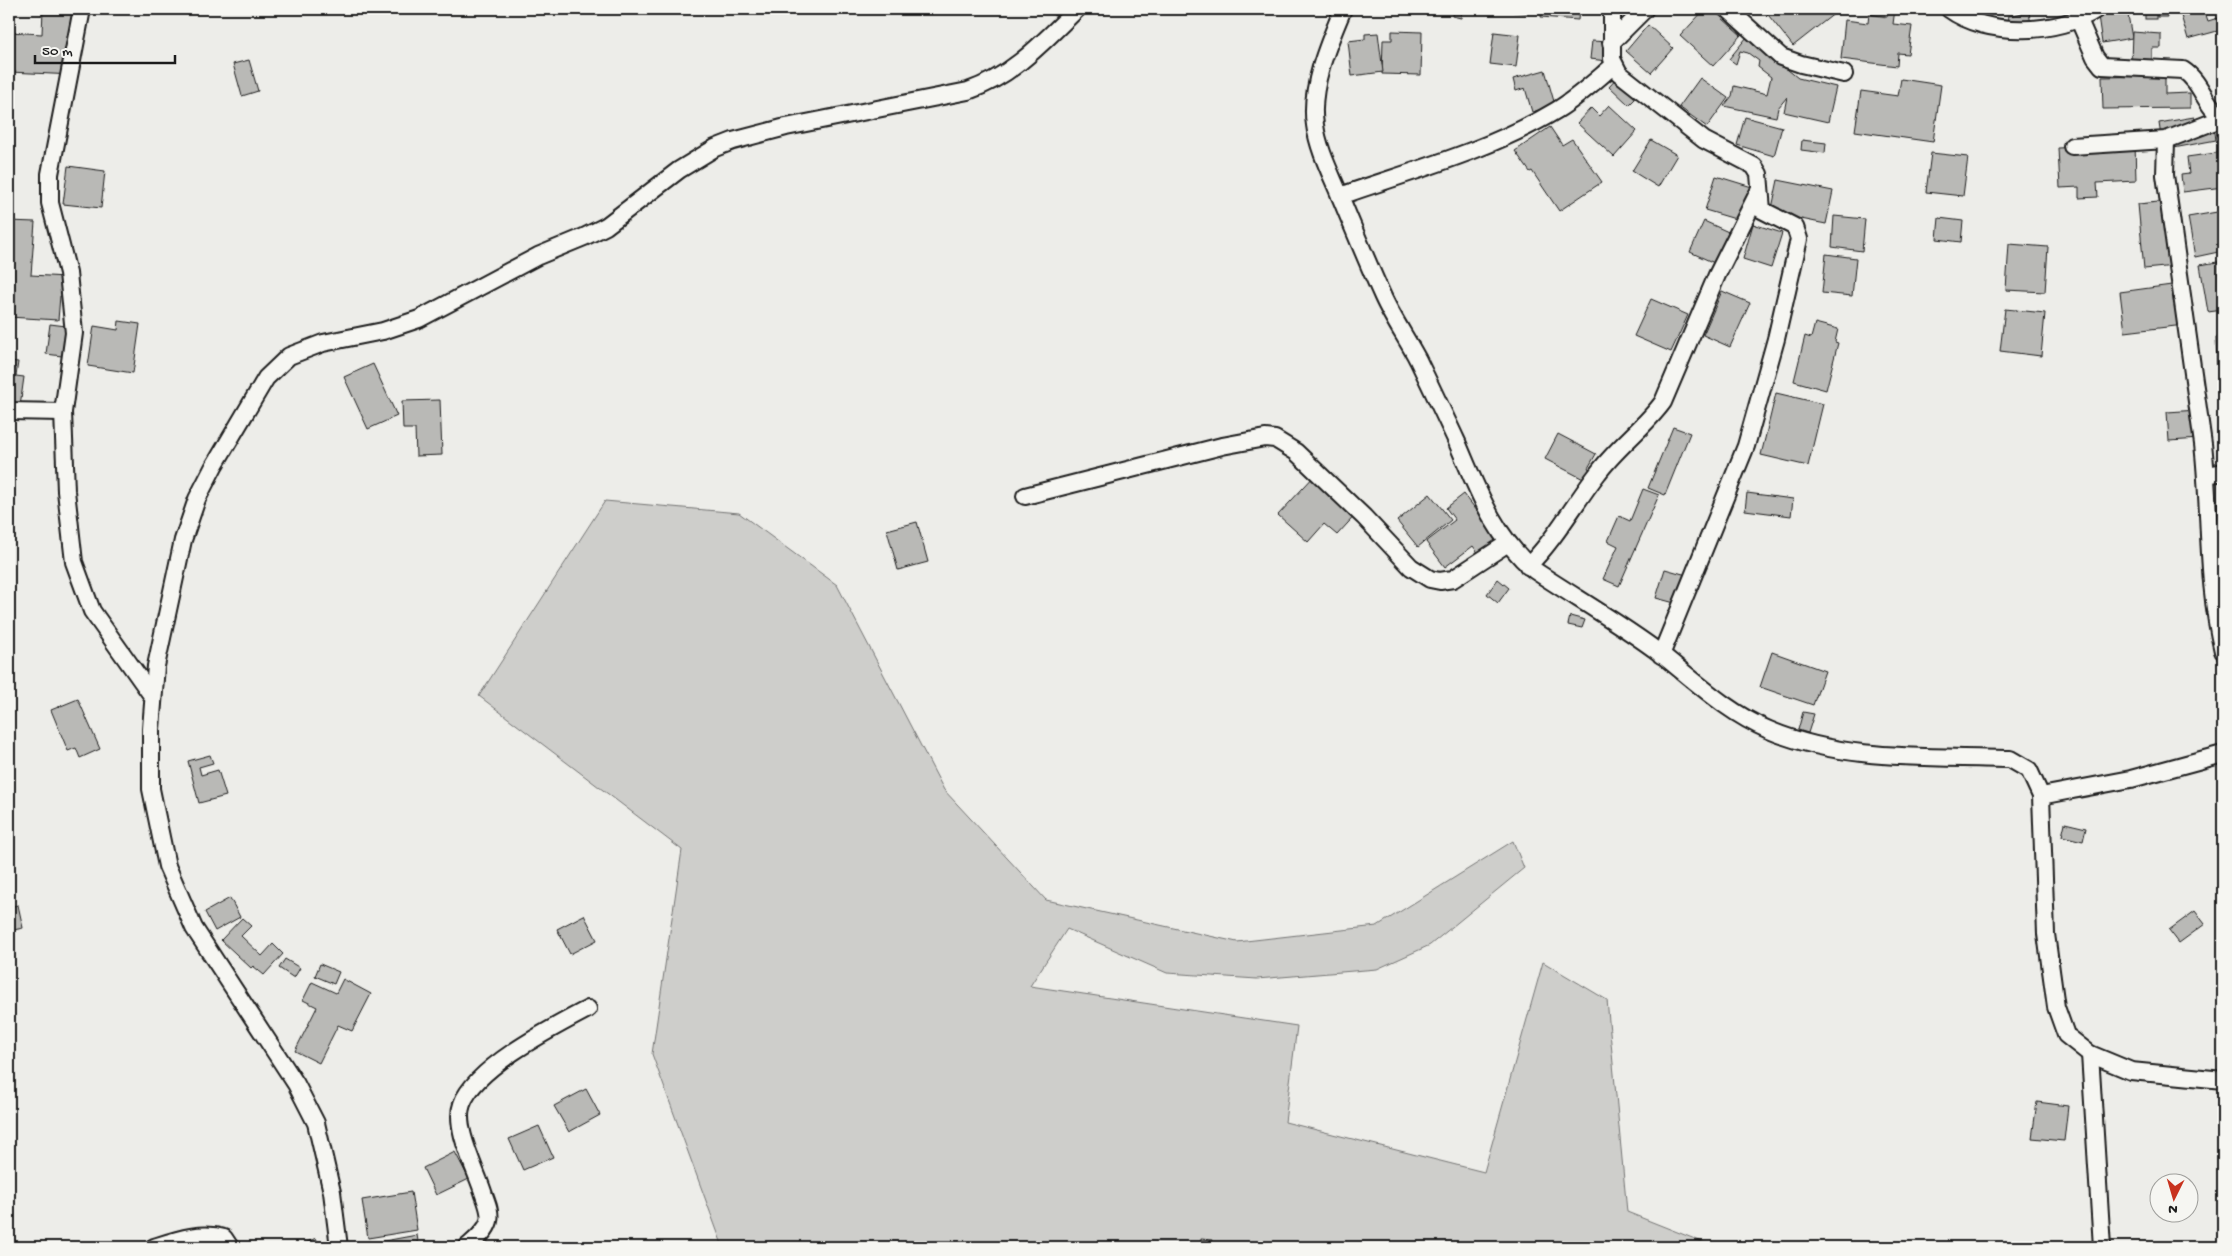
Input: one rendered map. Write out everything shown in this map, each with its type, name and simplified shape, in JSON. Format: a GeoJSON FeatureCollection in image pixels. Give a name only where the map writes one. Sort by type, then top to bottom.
{"type":"FeatureCollection","features":[{"type":"Feature","properties":{"kind":"street"},"geometry":{"type":"LineString","coordinates":[[82,9],[50,174],[50,203],[68,273],[74,333],[63,412],[66,491],[74,562],[92,611],[153,697]]}},
{"type":"Feature","properties":{"kind":"street"},"geometry":{"type":"LineString","coordinates":[[339,1247],[332,1192],[316,1123],[307,1102],[194,928],[181,903],[167,866],[151,789],[150,729],[156,666],[183,540],[198,499],[214,466],[266,378],[290,356],[324,343],[383,331],[419,319],[538,256],[606,226],[679,170],[715,148],[786,126],[968,91],[986,85],[1018,65],[1078,9]]}},
{"type":"Feature","properties":{"kind":"street"},"geometry":{"type":"LineString","coordinates":[[1343,9],[1327,48],[1319,79],[1314,117],[1319,139],[1340,196],[1384,299],[1442,409],[1482,502],[1508,543],[1528,566],[1630,632],[1718,701],[1768,730],[1805,742],[1846,751],[2010,759],[2029,770],[2040,796],[2046,934],[2056,1007],[2066,1035],[2090,1054],[2131,1071],[2223,1080]]}},
{"type":"Feature","properties":{"kind":"street"},"geometry":{"type":"LineString","coordinates":[[1612,9],[1611,43],[1614,65],[1619,73],[1704,140],[1754,166],[1759,174],[1762,210],[1796,227],[1799,239],[1776,339],[1746,446],[1661,655]]}},
{"type":"Feature","properties":{"kind":"street"},"geometry":{"type":"LineString","coordinates":[[1611,43],[1645,9]]}},
{"type":"Feature","properties":{"kind":"street"},"geometry":{"type":"LineString","coordinates":[[1728,9],[1782,57],[1801,64],[1844,74]]}},
{"type":"Feature","properties":{"kind":"street"},"geometry":{"type":"LineString","coordinates":[[1949,9],[1974,23],[2003,29],[2068,23],[2079,20],[2097,9]]}},
{"type":"Feature","properties":{"kind":"street"},"geometry":{"type":"LineString","coordinates":[[2079,20],[2095,57],[2102,66],[2183,70],[2192,75],[2216,114],[2223,118]]}},
{"type":"Feature","properties":{"kind":"street"},"geometry":{"type":"LineString","coordinates":[[1340,196],[1451,157],[1535,123],[1565,105],[1614,65]]}},
{"type":"Feature","properties":{"kind":"street"},"geometry":{"type":"LineString","coordinates":[[2072,146],[2166,140],[2223,118]]}},
{"type":"Feature","properties":{"kind":"street"},"geometry":{"type":"LineString","coordinates":[[2166,140],[2164,175],[2206,474],[2212,598],[2223,651]]}},
{"type":"Feature","properties":{"kind":"street"},"geometry":{"type":"LineString","coordinates":[[1528,566],[1547,546],[1610,459],[1653,416],[1663,402],[1717,275],[1760,188]]}},
{"type":"Feature","properties":{"kind":"street"},"geometry":{"type":"LineString","coordinates":[[9,411],[63,412]]}},
{"type":"Feature","properties":{"kind":"street"},"geometry":{"type":"LineString","coordinates":[[1025,496],[1222,446],[1265,438],[1275,439],[1296,452],[1364,517],[1411,567],[1430,579],[1440,581],[1453,579],[1508,543]]}},
{"type":"Feature","properties":{"kind":"street"},"geometry":{"type":"LineString","coordinates":[[2206,474],[2223,472]]}},
{"type":"Feature","properties":{"kind":"street"},"geometry":{"type":"LineString","coordinates":[[2040,796],[2131,779],[2223,754]]}},
{"type":"Feature","properties":{"kind":"street"},"geometry":{"type":"LineString","coordinates":[[467,1247],[483,1232],[490,1219],[489,1209],[461,1129],[462,1104],[475,1084],[507,1056],[527,1042],[588,1009]]}},
{"type":"Feature","properties":{"kind":"street"},"geometry":{"type":"LineString","coordinates":[[2090,1054],[2102,1247]]}},
{"type":"Feature","properties":{"kind":"street"},"geometry":{"type":"LineString","coordinates":[[154,1247],[187,1237],[212,1236],[224,1238],[230,1247]]}},
{"type":"Feature","properties":{"kind":"shaded area"},"geometry":{"type":"Polygon","coordinates":[[[605,501],[739,513],[837,585],[944,790],[1046,900],[1237,942],[1377,926],[1513,841],[1524,868],[1430,945],[1377,969],[1257,979],[1167,973],[1067,929],[1030,986],[1297,1026],[1285,1122],[1484,1172],[1543,962],[1607,1000],[1627,1212],[1715,1247],[723,1247],[652,1054],[682,850],[479,696],[605,501]]]}},
{"type":"Feature","properties":{"kind":"building"},"geometry":{"type":"Polygon","coordinates":[[[43,9],[77,9],[74,75],[9,72],[9,32],[42,34],[43,9]]]}},
{"type":"Feature","properties":{"kind":"building"},"geometry":{"type":"Polygon","coordinates":[[[1044,9],[1061,9],[1055,16],[1044,9]]]}},
{"type":"Feature","properties":{"kind":"building"},"geometry":{"type":"Polygon","coordinates":[[[1453,9],[1462,9],[1461,18],[1452,16],[1453,9]]]}},
{"type":"Feature","properties":{"kind":"building"},"geometry":{"type":"Polygon","coordinates":[[[1507,9],[1529,9],[1528,13],[1507,11],[1507,9]]]}},
{"type":"Feature","properties":{"kind":"building"},"geometry":{"type":"Polygon","coordinates":[[[1542,9],[1597,9],[1596,11],[1579,10],[1578,20],[1541,17],[1542,9]]]}},
{"type":"Feature","properties":{"kind":"building"},"geometry":{"type":"Polygon","coordinates":[[[1705,9],[1712,9],[1741,35],[1713,66],[1680,36],[1705,9]]]}},
{"type":"Feature","properties":{"kind":"building"},"geometry":{"type":"Polygon","coordinates":[[[1768,9],[1831,9],[1835,13],[1793,46],[1765,11],[1768,9]]]}},
{"type":"Feature","properties":{"kind":"building"},"geometry":{"type":"Polygon","coordinates":[[[1888,9],[1895,9],[1893,24],[1912,26],[1908,54],[1898,53],[1897,66],[1841,59],[1845,20],[1868,23],[1869,14],[1887,17],[1888,9]]]}},
{"type":"Feature","properties":{"kind":"building"},"geometry":{"type":"Polygon","coordinates":[[[1895,9],[1918,9],[1918,11],[1895,9]]]}},
{"type":"Feature","properties":{"kind":"building"},"geometry":{"type":"Polygon","coordinates":[[[2097,9],[2127,9],[2132,38],[2102,43],[2097,9]]]}},
{"type":"Feature","properties":{"kind":"building"},"geometry":{"type":"Polygon","coordinates":[[[2145,9],[2156,9],[2156,19],[2145,19],[2145,9]]]}},
{"type":"Feature","properties":{"kind":"building"},"geometry":{"type":"Polygon","coordinates":[[[2157,9],[2167,9],[2167,17],[2157,17],[2157,9]]]}},
{"type":"Feature","properties":{"kind":"building"},"geometry":{"type":"Polygon","coordinates":[[[2179,9],[2204,9],[2208,21],[2218,18],[2221,30],[2188,39],[2179,9]]]}},
{"type":"Feature","properties":{"kind":"building"},"geometry":{"type":"Polygon","coordinates":[[[2029,12],[2031,25],[2010,28],[2008,16],[2029,12]]]}},
{"type":"Feature","properties":{"kind":"building"},"geometry":{"type":"Polygon","coordinates":[[[1648,25],[1673,48],[1651,73],[1626,51],[1648,25]]]}},
{"type":"Feature","properties":{"kind":"building"},"geometry":{"type":"Polygon","coordinates":[[[1392,31],[1422,32],[1421,75],[1382,74],[1383,40],[1392,40],[1392,31]]]}},
{"type":"Feature","properties":{"kind":"building"},"geometry":{"type":"Polygon","coordinates":[[[1494,32],[1520,35],[1516,67],[1490,64],[1494,32]]]}},
{"type":"Feature","properties":{"kind":"building"},"geometry":{"type":"Polygon","coordinates":[[[2132,32],[2161,34],[2161,48],[2152,48],[2152,63],[2131,62],[2132,32]]]}},
{"type":"Feature","properties":{"kind":"building"},"geometry":{"type":"Polygon","coordinates":[[[1378,33],[1383,72],[1352,76],[1348,41],[1365,39],[1365,34],[1378,33]]]}},
{"type":"Feature","properties":{"kind":"building"},"geometry":{"type":"Polygon","coordinates":[[[1747,37],[1798,78],[1836,87],[1828,122],[1784,112],[1787,97],[1778,108],[1776,117],[1724,106],[1732,96],[1734,86],[1767,94],[1771,77],[1758,67],[1759,61],[1748,53],[1740,51],[1736,64],[1729,59],[1747,37]]]}},
{"type":"Feature","properties":{"kind":"building"},"geometry":{"type":"Polygon","coordinates":[[[1592,41],[1609,42],[1607,61],[1590,59],[1592,41]]]}},
{"type":"Feature","properties":{"kind":"building"},"geometry":{"type":"Polygon","coordinates":[[[249,60],[258,91],[242,96],[233,64],[249,60]]]}},
{"type":"Feature","properties":{"kind":"building"},"geometry":{"type":"Polygon","coordinates":[[[1545,70],[1555,105],[1532,112],[1525,88],[1516,91],[1513,79],[1545,70]]]}},
{"type":"Feature","properties":{"kind":"building"},"geometry":{"type":"Polygon","coordinates":[[[1619,75],[1639,95],[1629,105],[1609,86],[1619,75]]]}},
{"type":"Feature","properties":{"kind":"building"},"geometry":{"type":"Polygon","coordinates":[[[2165,76],[2165,94],[2190,93],[2190,108],[2103,109],[2102,77],[2165,76]]]}},
{"type":"Feature","properties":{"kind":"building"},"geometry":{"type":"Polygon","coordinates":[[[1700,78],[1728,98],[1707,127],[1679,107],[1700,78]]]}},
{"type":"Feature","properties":{"kind":"building"},"geometry":{"type":"Polygon","coordinates":[[[1901,79],[1941,85],[1933,142],[1855,131],[1861,91],[1898,96],[1901,79]]]}},
{"type":"Feature","properties":{"kind":"building"},"geometry":{"type":"Polygon","coordinates":[[[1609,105],[1637,131],[1614,157],[1577,123],[1591,108],[1599,116],[1609,105]]]}},
{"type":"Feature","properties":{"kind":"building"},"geometry":{"type":"Polygon","coordinates":[[[1745,117],[1782,127],[1774,156],[1737,145],[1745,117]]]}},
{"type":"Feature","properties":{"kind":"building"},"geometry":{"type":"Polygon","coordinates":[[[2194,117],[2196,127],[2214,124],[2216,140],[2163,150],[2159,123],[2194,117]]]}},
{"type":"Feature","properties":{"kind":"building"},"geometry":{"type":"Polygon","coordinates":[[[1550,127],[1562,145],[1572,139],[1602,182],[1559,211],[1532,171],[1530,172],[1515,151],[1550,127]]]}},
{"type":"Feature","properties":{"kind":"building"},"geometry":{"type":"Polygon","coordinates":[[[1651,140],[1677,155],[1658,187],[1632,171],[1651,140]]]}},
{"type":"Feature","properties":{"kind":"building"},"geometry":{"type":"Polygon","coordinates":[[[1802,140],[1826,143],[1825,153],[1801,150],[1802,140]]]}},
{"type":"Feature","properties":{"kind":"building"},"geometry":{"type":"Polygon","coordinates":[[[2135,144],[2136,181],[2097,183],[2098,197],[2079,198],[2079,187],[2060,188],[2058,148],[2135,144]]]}},
{"type":"Feature","properties":{"kind":"building"},"geometry":{"type":"Polygon","coordinates":[[[2223,152],[2223,187],[2183,192],[2181,175],[2189,174],[2187,157],[2223,152]]]}},
{"type":"Feature","properties":{"kind":"building"},"geometry":{"type":"Polygon","coordinates":[[[1931,153],[1968,157],[1963,196],[1926,192],[1931,153]]]}},
{"type":"Feature","properties":{"kind":"building"},"geometry":{"type":"Polygon","coordinates":[[[68,166],[105,171],[101,208],[63,204],[68,166]]]}},
{"type":"Feature","properties":{"kind":"building"},"geometry":{"type":"Polygon","coordinates":[[[1716,176],[1752,187],[1742,221],[1705,210],[1716,176]]]}},
{"type":"Feature","properties":{"kind":"building"},"geometry":{"type":"Polygon","coordinates":[[[1778,180],[1833,191],[1826,224],[1771,213],[1778,180]]]}},
{"type":"Feature","properties":{"kind":"building"},"geometry":{"type":"Polygon","coordinates":[[[2169,201],[2175,266],[2144,269],[2138,204],[2169,201]]]}},
{"type":"Feature","properties":{"kind":"building"},"geometry":{"type":"Polygon","coordinates":[[[2223,211],[2223,251],[2195,257],[2188,217],[2223,211]]]}},
{"type":"Feature","properties":{"kind":"building"},"geometry":{"type":"Polygon","coordinates":[[[1834,216],[1865,219],[1862,251],[1832,247],[1834,216]]]}},
{"type":"Feature","properties":{"kind":"building"},"geometry":{"type":"Polygon","coordinates":[[[1939,218],[1963,221],[1961,242],[1937,239],[1939,218]]]}},
{"type":"Feature","properties":{"kind":"building"},"geometry":{"type":"Polygon","coordinates":[[[9,221],[35,222],[31,275],[66,277],[64,297],[60,296],[58,320],[9,317],[9,221]]]}},
{"type":"Feature","properties":{"kind":"building"},"geometry":{"type":"Polygon","coordinates":[[[1704,221],[1735,235],[1721,266],[1690,252],[1704,221]]]}},
{"type":"Feature","properties":{"kind":"building"},"geometry":{"type":"Polygon","coordinates":[[[1753,224],[1782,233],[1771,268],[1743,259],[1753,224]]]}},
{"type":"Feature","properties":{"kind":"building"},"geometry":{"type":"Polygon","coordinates":[[[2009,244],[2048,247],[2045,292],[2006,290],[2009,244]]]}},
{"type":"Feature","properties":{"kind":"building"},"geometry":{"type":"Polygon","coordinates":[[[1826,254],[1856,258],[1852,296],[1822,293],[1826,254]]]}},
{"type":"Feature","properties":{"kind":"building"},"geometry":{"type":"Polygon","coordinates":[[[2223,261],[2223,310],[2208,312],[2200,265],[2223,261]]]}},
{"type":"Feature","properties":{"kind":"building"},"geometry":{"type":"Polygon","coordinates":[[[2179,284],[2184,325],[2125,332],[2120,292],[2179,284]]]}},
{"type":"Feature","properties":{"kind":"building"},"geometry":{"type":"Polygon","coordinates":[[[1722,291],[1750,303],[1730,347],[1703,335],[1722,291]]]}},
{"type":"Feature","properties":{"kind":"building"},"geometry":{"type":"Polygon","coordinates":[[[1651,299],[1688,315],[1671,352],[1634,336],[1651,299]]]}},
{"type":"Feature","properties":{"kind":"building"},"geometry":{"type":"Polygon","coordinates":[[[2005,309],[2045,313],[2041,356],[2000,351],[2005,309]]]}},
{"type":"Feature","properties":{"kind":"building"},"geometry":{"type":"Polygon","coordinates":[[[119,321],[140,324],[133,373],[88,366],[94,326],[118,330],[119,321]]]}},
{"type":"Feature","properties":{"kind":"building"},"geometry":{"type":"Polygon","coordinates":[[[1815,323],[1838,329],[1835,342],[1838,343],[1826,390],[1794,381],[1805,336],[1811,338],[1815,323]]]}},
{"type":"Feature","properties":{"kind":"building"},"geometry":{"type":"Polygon","coordinates":[[[50,324],[74,327],[70,357],[46,354],[50,324]]]}},
{"type":"Feature","properties":{"kind":"building"},"geometry":{"type":"Polygon","coordinates":[[[2216,337],[2223,337],[2223,367],[2217,367],[2216,337]]]}},
{"type":"Feature","properties":{"kind":"building"},"geometry":{"type":"Polygon","coordinates":[[[9,361],[18,362],[16,376],[24,377],[20,406],[9,404],[9,361]]]}},
{"type":"Feature","properties":{"kind":"building"},"geometry":{"type":"Polygon","coordinates":[[[373,364],[397,416],[368,429],[344,377],[373,364]]]}},
{"type":"Feature","properties":{"kind":"building"},"geometry":{"type":"Polygon","coordinates":[[[1776,393],[1823,404],[1808,466],[1761,455],[1776,393]]]}},
{"type":"Feature","properties":{"kind":"building"},"geometry":{"type":"Polygon","coordinates":[[[2219,393],[2223,393],[2223,422],[2219,422],[2219,393]]]}},
{"type":"Feature","properties":{"kind":"building"},"geometry":{"type":"Polygon","coordinates":[[[440,400],[442,455],[416,456],[415,429],[403,429],[402,401],[440,400]]]}},
{"type":"Feature","properties":{"kind":"building"},"geometry":{"type":"Polygon","coordinates":[[[2198,410],[2200,439],[2169,441],[2167,412],[2198,410]]]}},
{"type":"Feature","properties":{"kind":"building"},"geometry":{"type":"Polygon","coordinates":[[[1673,427],[1690,433],[1665,495],[1648,488],[1673,427]]]}},
{"type":"Feature","properties":{"kind":"building"},"geometry":{"type":"Polygon","coordinates":[[[1558,434],[1596,454],[1588,468],[1596,472],[1591,483],[1545,459],[1558,434]]]}},
{"type":"Feature","properties":{"kind":"building"},"geometry":{"type":"Polygon","coordinates":[[[1316,474],[1358,512],[1337,535],[1324,524],[1308,542],[1278,515],[1316,474]]]}},
{"type":"Feature","properties":{"kind":"building"},"geometry":{"type":"Polygon","coordinates":[[[1643,489],[1659,495],[1619,586],[1603,579],[1618,546],[1608,541],[1619,516],[1630,521],[1643,489]]]}},
{"type":"Feature","properties":{"kind":"building"},"geometry":{"type":"Polygon","coordinates":[[[1747,493],[1793,499],[1791,516],[1745,510],[1747,493]]]}},
{"type":"Feature","properties":{"kind":"building"},"geometry":{"type":"Polygon","coordinates":[[[1430,494],[1451,520],[1418,547],[1397,521],[1430,494]]]}},
{"type":"Feature","properties":{"kind":"building"},"geometry":{"type":"Polygon","coordinates":[[[1464,494],[1501,542],[1481,557],[1473,546],[1445,567],[1426,542],[1455,520],[1446,508],[1464,494]]]}},
{"type":"Feature","properties":{"kind":"building"},"geometry":{"type":"Polygon","coordinates":[[[917,522],[928,562],[898,570],[887,530],[917,522]]]}},
{"type":"Feature","properties":{"kind":"building"},"geometry":{"type":"Polygon","coordinates":[[[1665,569],[1694,577],[1686,606],[1656,598],[1665,569]]]}},
{"type":"Feature","properties":{"kind":"building"},"geometry":{"type":"Polygon","coordinates":[[[1498,579],[1509,588],[1498,603],[1487,594],[1498,579]]]}},
{"type":"Feature","properties":{"kind":"building"},"geometry":{"type":"Polygon","coordinates":[[[1570,616],[1585,620],[1582,628],[1568,625],[1570,616]]]}},
{"type":"Feature","properties":{"kind":"building"},"geometry":{"type":"Polygon","coordinates":[[[1772,652],[1825,671],[1813,705],[1760,687],[1772,652]]]}},
{"type":"Feature","properties":{"kind":"building"},"geometry":{"type":"Polygon","coordinates":[[[78,699],[100,749],[80,758],[76,748],[68,751],[51,710],[78,699]]]}},
{"type":"Feature","properties":{"kind":"building"},"geometry":{"type":"Polygon","coordinates":[[[1803,712],[1814,714],[1808,733],[1798,730],[1803,712]]]}},
{"type":"Feature","properties":{"kind":"building"},"geometry":{"type":"Polygon","coordinates":[[[210,755],[213,763],[199,767],[201,775],[218,770],[226,796],[199,803],[188,761],[210,755]]]}},
{"type":"Feature","properties":{"kind":"building"},"geometry":{"type":"Polygon","coordinates":[[[2065,823],[2086,828],[2083,841],[2062,836],[2065,823]]]}},
{"type":"Feature","properties":{"kind":"building"},"geometry":{"type":"Polygon","coordinates":[[[230,898],[240,917],[215,931],[205,912],[230,898]]]}},
{"type":"Feature","properties":{"kind":"building"},"geometry":{"type":"Polygon","coordinates":[[[18,905],[23,928],[9,931],[9,907],[18,905]]]}},
{"type":"Feature","properties":{"kind":"building"},"geometry":{"type":"Polygon","coordinates":[[[2195,911],[2205,924],[2179,943],[2169,930],[2195,911]]]}},
{"type":"Feature","properties":{"kind":"building"},"geometry":{"type":"Polygon","coordinates":[[[584,915],[597,940],[570,954],[557,929],[584,915]]]}},
{"type":"Feature","properties":{"kind":"building"},"geometry":{"type":"Polygon","coordinates":[[[242,918],[251,926],[241,936],[262,956],[273,944],[283,954],[264,975],[253,966],[251,968],[221,940],[242,918]]]}},
{"type":"Feature","properties":{"kind":"building"},"geometry":{"type":"Polygon","coordinates":[[[285,959],[300,968],[294,978],[279,968],[285,959]]]}},
{"type":"Feature","properties":{"kind":"building"},"geometry":{"type":"Polygon","coordinates":[[[320,964],[339,972],[334,984],[315,976],[320,964]]]}},
{"type":"Feature","properties":{"kind":"building"},"geometry":{"type":"Polygon","coordinates":[[[343,979],[371,994],[352,1031],[338,1025],[319,1063],[295,1051],[317,1007],[303,1000],[312,982],[336,993],[343,979]]]}},
{"type":"Feature","properties":{"kind":"building"},"geometry":{"type":"Polygon","coordinates":[[[586,1089],[600,1115],[569,1132],[554,1106],[586,1089]]]}},
{"type":"Feature","properties":{"kind":"building"},"geometry":{"type":"Polygon","coordinates":[[[2037,1102],[2068,1106],[2064,1141],[2032,1138],[2037,1102]]]}},
{"type":"Feature","properties":{"kind":"building"},"geometry":{"type":"Polygon","coordinates":[[[539,1126],[553,1157],[523,1170],[509,1139],[539,1126]]]}},
{"type":"Feature","properties":{"kind":"building"},"geometry":{"type":"Polygon","coordinates":[[[455,1152],[469,1179],[436,1195],[423,1168],[455,1152]]]}},
{"type":"Feature","properties":{"kind":"building"},"geometry":{"type":"Polygon","coordinates":[[[411,1192],[417,1230],[368,1238],[362,1200],[411,1192]]]}},
{"type":"Feature","properties":{"kind":"building"},"geometry":{"type":"Polygon","coordinates":[[[417,1235],[419,1247],[369,1247],[368,1244],[417,1235]]]}},
{"type":"Feature","properties":{"kind":"building"},"geometry":{"type":"Polygon","coordinates":[[[316,1238],[320,1247],[296,1247],[316,1238]]]}},
{"type":"Feature","properties":{"kind":"building"},"geometry":{"type":"Polygon","coordinates":[[[1201,1239],[1212,1240],[1212,1247],[1200,1247],[1201,1239]]]}}]}
